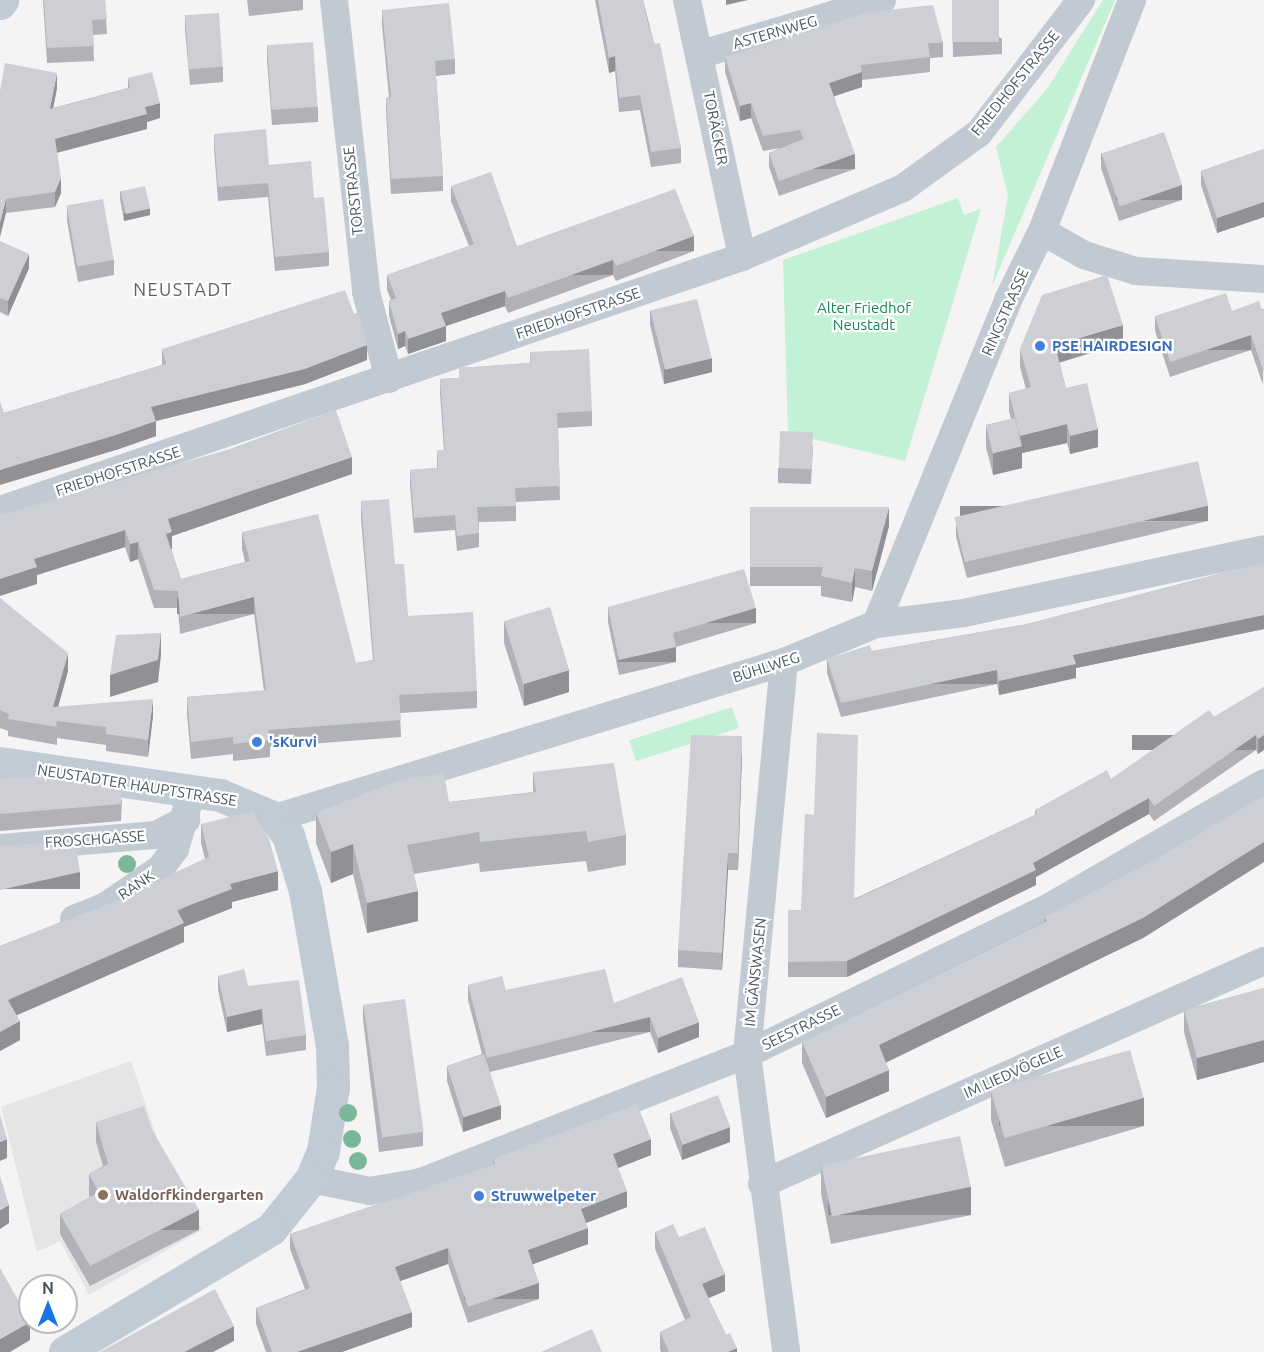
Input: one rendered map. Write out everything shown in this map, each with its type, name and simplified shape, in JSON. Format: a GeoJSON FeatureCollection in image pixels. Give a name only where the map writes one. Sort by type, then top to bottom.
{"type":"FeatureCollection","features":[{"type":"Feature","properties":{"kind":"street","name":"TORSTRASSE"},"geometry":{"type":"LineString","coordinates":[[334,0],[366,292],[388,379]]}},
{"type":"Feature","properties":{"kind":"street","name":"TORÄCKER"},"geometry":{"type":"LineString","coordinates":[[687,0],[702,54],[742,257]]}},
{"type":"Feature","properties":{"kind":"street","name":"ASTERNWEG"},"geometry":{"type":"LineString","coordinates":[[702,54],[882,0]]}},
{"type":"Feature","properties":{"kind":"street","name":"FRIEDHOFSTRASSE"},"geometry":{"type":"LineString","coordinates":[[0,510],[742,257],[903,188],[979,134],[1081,0]]}},
{"type":"Feature","properties":{"kind":"street","name":"RINGSTRASSE"},"geometry":{"type":"LineString","coordinates":[[876,624],[1008,300],[1042,231],[1132,0]]}},
{"type":"Feature","properties":{"kind":"street"},"geometry":{"type":"LineString","coordinates":[[1042,231],[1084,255],[1136,271],[1264,279]]}},
{"type":"Feature","properties":{"kind":"street","name":"BÜHLWEG"},"geometry":{"type":"LineString","coordinates":[[275,818],[784,662],[876,624],[964,613],[1264,549]]}},
{"type":"Feature","properties":{"kind":"street","name":"IM GÄNSWASEN"},"geometry":{"type":"LineString","coordinates":[[784,662],[747,1054],[762,1184],[786,1352]]}},
{"type":"Feature","properties":{"kind":"street","name":"NEUSTADTER HAUPTSTRASSE"},"geometry":{"type":"LineString","coordinates":[[0,763],[189,806],[253,804],[275,818],[288,836],[305,891],[332,1046],[329,1121],[311,1179],[271,1229],[64,1352]]}},
{"type":"Feature","properties":{"kind":"street","name":"SEESTRASSE"},"geometry":{"type":"LineString","coordinates":[[311,1179],[370,1191],[421,1182],[747,1054],[1044,910],[1264,783]]}},
{"type":"Feature","properties":{"kind":"street","name":"FROSCHGASSE"},"geometry":{"type":"LineString","coordinates":[[0,848],[156,835],[189,806]]}},
{"type":"Feature","properties":{"kind":"street","name":"RANK"},"geometry":{"type":"LineString","coordinates":[[53,928],[106,906],[161,868],[189,806]]}},
{"type":"Feature","properties":{"kind":"street","name":"IM LIEDVÖGELE"},"geometry":{"type":"LineString","coordinates":[[762,1184],[1264,961]]}},
{"type":"Feature","properties":{"kind":"shaded area","name":"Waldorfkindergarten"},"geometry":{"type":"Polygon","coordinates":[[[131,1061],[164,1159],[202,1230],[89,1295],[60,1241],[37,1252],[1,1107],[131,1061]]]}},
{"type":"Feature","properties":{"kind":"green space"},"geometry":{"type":"Polygon","coordinates":[[[1103,0],[1115,0],[992,286],[1008,196],[996,147],[1047,89],[1103,0]]]}},
{"type":"Feature","properties":{"kind":"green space","name":"Alter Friedhof Neustadt"},"geometry":{"type":"Polygon","coordinates":[[[958,198],[964,215],[981,209],[905,461],[788,433],[783,260],[958,198]]]}},
{"type":"Feature","properties":{"kind":"green space"},"geometry":{"type":"Polygon","coordinates":[[[732,707],[739,728],[636,761],[629,740],[732,707]]]}},
{"type":"Feature","properties":{"kind":"building"},"geometry":{"type":"Polygon","coordinates":[[[44,0],[105,0],[107,19],[92,20],[94,46],[47,48],[44,0]]]}},
{"type":"Feature","properties":{"kind":"building"},"geometry":{"type":"Polygon","coordinates":[[[598,0],[643,0],[655,44],[660,43],[681,148],[651,152],[640,95],[619,98],[615,56],[609,58],[598,0]]]}},
{"type":"Feature","properties":{"kind":"building"},"geometry":{"type":"Polygon","coordinates":[[[952,0],[999,0],[999,42],[952,42],[952,0]]]}},
{"type":"Feature","properties":{"kind":"building"},"geometry":{"type":"Polygon","coordinates":[[[449,3],[455,59],[435,61],[443,176],[391,179],[386,98],[391,97],[382,10],[449,3]]]}},
{"type":"Feature","properties":{"kind":"building"},"geometry":{"type":"Polygon","coordinates":[[[933,5],[943,42],[928,43],[930,57],[861,65],[862,72],[829,83],[855,154],[779,181],[769,153],[803,139],[800,130],[763,136],[751,103],[740,106],[725,57],[869,12],[933,5]]]}},
{"type":"Feature","properties":{"kind":"building"},"geometry":{"type":"Polygon","coordinates":[[[219,13],[223,67],[189,69],[185,15],[219,13]]]}},
{"type":"Feature","properties":{"kind":"building"},"geometry":{"type":"Polygon","coordinates":[[[313,42],[318,107],[272,110],[267,45],[313,42]]]}},
{"type":"Feature","properties":{"kind":"building"},"geometry":{"type":"Polygon","coordinates":[[[5,63],[57,73],[50,109],[130,88],[128,78],[152,72],[160,103],[145,107],[147,114],[55,139],[61,178],[55,192],[6,199],[0,222],[0,91],[5,63]]]}},
{"type":"Feature","properties":{"kind":"building"},"geometry":{"type":"Polygon","coordinates":[[[266,129],[269,165],[311,161],[314,198],[324,197],[329,252],[275,257],[268,183],[218,187],[214,134],[266,129]]]}},
{"type":"Feature","properties":{"kind":"building"},"geometry":{"type":"Polygon","coordinates":[[[1164,132],[1182,185],[1120,206],[1102,153],[1164,132]]]}},
{"type":"Feature","properties":{"kind":"building"},"geometry":{"type":"Polygon","coordinates":[[[1264,149],[1264,202],[1217,218],[1201,171],[1264,149]]]}},
{"type":"Feature","properties":{"kind":"building"},"geometry":{"type":"Polygon","coordinates":[[[491,172],[517,246],[675,189],[694,236],[616,266],[613,260],[508,298],[505,291],[441,313],[446,326],[408,339],[405,331],[398,334],[389,301],[396,298],[387,275],[474,244],[451,186],[491,172]]]}},
{"type":"Feature","properties":{"kind":"building"},"geometry":{"type":"Polygon","coordinates":[[[145,186],[150,208],[126,214],[121,192],[145,186]]]}},
{"type":"Feature","properties":{"kind":"building"},"geometry":{"type":"Polygon","coordinates":[[[103,199],[114,260],[77,266],[67,205],[103,199]]]}},
{"type":"Feature","properties":{"kind":"building"},"geometry":{"type":"Polygon","coordinates":[[[0,241],[29,254],[8,301],[0,298],[0,241]]]}},
{"type":"Feature","properties":{"kind":"building"},"geometry":{"type":"Polygon","coordinates":[[[1107,275],[1123,325],[1055,345],[1066,388],[1087,383],[1098,429],[1070,436],[1067,424],[1020,436],[1009,393],[1031,387],[1020,349],[1042,295],[1107,275]]]}},
{"type":"Feature","properties":{"kind":"building"},"geometry":{"type":"Polygon","coordinates":[[[345,290],[354,314],[358,312],[367,345],[305,369],[151,407],[156,421],[0,470],[0,401],[4,413],[166,364],[162,349],[345,290]]]}},
{"type":"Feature","properties":{"kind":"building"},"geometry":{"type":"Polygon","coordinates":[[[1226,293],[1232,311],[1259,301],[1262,310],[1264,309],[1264,370],[1251,335],[1170,362],[1155,316],[1226,293]]]}},
{"type":"Feature","properties":{"kind":"building"},"geometry":{"type":"Polygon","coordinates":[[[697,299],[712,358],[665,370],[650,311],[697,299]]]}},
{"type":"Feature","properties":{"kind":"building"},"geometry":{"type":"Polygon","coordinates":[[[589,349],[592,411],[557,413],[560,486],[515,488],[516,506],[477,507],[479,533],[457,536],[455,515],[414,518],[410,470],[438,468],[437,450],[445,450],[440,379],[459,378],[459,368],[531,363],[530,352],[589,349]]]}},
{"type":"Feature","properties":{"kind":"building"},"geometry":{"type":"Polygon","coordinates":[[[336,410],[352,457],[168,519],[172,532],[166,534],[181,579],[250,561],[242,532],[318,514],[356,663],[374,660],[361,501],[389,499],[395,564],[404,564],[408,616],[473,612],[477,691],[399,695],[401,720],[268,730],[270,740],[233,744],[233,737],[191,742],[187,697],[266,690],[254,597],[180,617],[178,591],[154,590],[138,542],[130,544],[125,530],[34,559],[37,567],[0,579],[0,515],[227,450],[336,410]]]}},
{"type":"Feature","properties":{"kind":"building"},"geometry":{"type":"Polygon","coordinates":[[[1015,418],[1022,446],[993,453],[986,425],[1015,418]]]}},
{"type":"Feature","properties":{"kind":"building"},"geometry":{"type":"Polygon","coordinates":[[[780,431],[813,432],[812,469],[779,468],[780,431]]]}},
{"type":"Feature","properties":{"kind":"building"},"geometry":{"type":"Polygon","coordinates":[[[1198,461],[1208,506],[965,562],[954,517],[1198,461]]]}},
{"type":"Feature","properties":{"kind":"building"},"geometry":{"type":"Polygon","coordinates":[[[750,507],[889,507],[872,571],[855,568],[852,583],[821,576],[823,567],[750,567],[750,507]]]}},
{"type":"Feature","properties":{"kind":"building"},"geometry":{"type":"Polygon","coordinates":[[[1264,562],[1264,615],[1073,655],[1076,664],[999,681],[997,670],[841,703],[827,659],[870,645],[872,651],[1027,624],[1264,562]]]}},
{"type":"Feature","properties":{"kind":"building"},"geometry":{"type":"Polygon","coordinates":[[[744,569],[756,608],[673,633],[676,647],[619,660],[608,607],[744,569]]]}},
{"type":"Feature","properties":{"kind":"building"},"geometry":{"type":"Polygon","coordinates":[[[0,598],[68,653],[53,707],[153,699],[148,740],[106,734],[106,727],[56,721],[57,727],[8,719],[9,714],[0,710],[0,598]]]}},
{"type":"Feature","properties":{"kind":"building"},"geometry":{"type":"Polygon","coordinates":[[[550,607],[569,670],[523,684],[504,621],[550,607]]]}},
{"type":"Feature","properties":{"kind":"building"},"geometry":{"type":"Polygon","coordinates":[[[161,633],[158,660],[110,675],[116,635],[161,633]]]}},
{"type":"Feature","properties":{"kind":"building"},"geometry":{"type":"Polygon","coordinates":[[[1264,687],[1264,735],[1258,739],[1256,735],[1154,806],[1149,798],[1033,863],[1036,870],[847,961],[788,962],[788,910],[801,910],[805,814],[814,815],[817,733],[858,735],[854,900],[1037,814],[1035,810],[1107,770],[1111,779],[1209,710],[1214,717],[1264,687]]]}},
{"type":"Feature","properties":{"kind":"building"},"geometry":{"type":"Polygon","coordinates":[[[691,735],[742,736],[738,853],[728,853],[722,953],[678,950],[691,735]]]}},
{"type":"Feature","properties":{"kind":"building"},"geometry":{"type":"Polygon","coordinates":[[[614,763],[626,835],[588,842],[586,831],[480,842],[479,832],[407,845],[418,891],[367,903],[353,844],[331,852],[316,813],[399,780],[444,773],[449,802],[536,792],[533,772],[614,763]]]}},
{"type":"Feature","properties":{"kind":"building"},"geometry":{"type":"Polygon","coordinates":[[[57,775],[122,783],[121,804],[0,814],[0,779],[57,775]]]}},
{"type":"Feature","properties":{"kind":"building"},"geometry":{"type":"Polygon","coordinates":[[[1264,795],[1264,842],[1143,918],[879,1045],[889,1070],[826,1097],[802,1042],[1047,921],[1044,917],[1153,860],[1264,795]]]}},
{"type":"Feature","properties":{"kind":"building"},"geometry":{"type":"Polygon","coordinates":[[[253,811],[269,839],[278,871],[230,884],[232,889],[177,910],[184,923],[8,1000],[20,1021],[0,1032],[0,946],[112,902],[209,857],[201,824],[253,811]]]}},
{"type":"Feature","properties":{"kind":"building"},"geometry":{"type":"Polygon","coordinates":[[[75,841],[80,872],[0,890],[0,846],[75,841]]]}},
{"type":"Feature","properties":{"kind":"building"},"geometry":{"type":"Polygon","coordinates":[[[244,969],[248,986],[299,980],[306,1035],[266,1041],[262,1009],[227,1017],[218,976],[244,969]]]}},
{"type":"Feature","properties":{"kind":"building"},"geometry":{"type":"Polygon","coordinates":[[[605,969],[614,1003],[682,977],[699,1022],[658,1038],[650,1017],[487,1058],[468,985],[502,976],[506,990],[605,969]]]}},
{"type":"Feature","properties":{"kind":"building"},"geometry":{"type":"Polygon","coordinates":[[[1264,988],[1264,1040],[1197,1058],[1184,1010],[1264,988]]]}},
{"type":"Feature","properties":{"kind":"building"},"geometry":{"type":"Polygon","coordinates":[[[405,999],[424,1132],[382,1138],[363,1005],[405,999]]]}},
{"type":"Feature","properties":{"kind":"building"},"geometry":{"type":"Polygon","coordinates":[[[1130,1050],[1144,1098],[1004,1138],[991,1090],[1130,1050]]]}},
{"type":"Feature","properties":{"kind":"building"},"geometry":{"type":"Polygon","coordinates":[[[484,1054],[501,1105],[464,1117],[447,1066],[484,1054]]]}},
{"type":"Feature","properties":{"kind":"building"},"geometry":{"type":"Polygon","coordinates":[[[718,1095],[730,1127],[683,1145],[670,1113],[718,1095]]]}},
{"type":"Feature","properties":{"kind":"building"},"geometry":{"type":"Polygon","coordinates":[[[637,1104],[651,1139],[613,1154],[627,1191],[581,1209],[588,1228],[528,1250],[539,1283],[468,1307],[448,1248],[395,1267],[412,1312],[297,1352],[272,1352],[256,1308],[310,1288],[290,1234],[495,1164],[493,1159],[637,1104]]]}},
{"type":"Feature","properties":{"kind":"building"},"geometry":{"type":"Polygon","coordinates":[[[144,1106],[152,1130],[199,1210],[90,1266],[60,1214],[99,1192],[89,1174],[108,1164],[96,1122],[144,1106]]]}},
{"type":"Feature","properties":{"kind":"building"},"geometry":{"type":"Polygon","coordinates":[[[0,1115],[7,1139],[0,1142],[0,1115]]]}},
{"type":"Feature","properties":{"kind":"building"},"geometry":{"type":"Polygon","coordinates":[[[960,1136],[971,1187],[832,1216],[821,1166],[960,1136]]]}},
{"type":"Feature","properties":{"kind":"building"},"geometry":{"type":"Polygon","coordinates":[[[0,1176],[9,1205],[0,1210],[0,1176]]]}},
{"type":"Feature","properties":{"kind":"building"},"geometry":{"type":"Polygon","coordinates":[[[673,1224],[679,1237],[705,1227],[725,1274],[702,1284],[726,1335],[730,1333],[737,1348],[728,1352],[669,1352],[660,1332],[691,1317],[655,1232],[673,1224]]]}},
{"type":"Feature","properties":{"kind":"building"},"geometry":{"type":"Polygon","coordinates":[[[0,1268],[18,1300],[18,1329],[0,1339],[0,1268]]]}},
{"type":"Feature","properties":{"kind":"building"},"geometry":{"type":"Polygon","coordinates":[[[215,1289],[234,1326],[184,1352],[100,1352],[215,1289]]]}},
{"type":"Feature","properties":{"kind":"building"},"geometry":{"type":"Polygon","coordinates":[[[592,1329],[602,1352],[541,1352],[592,1329]]]}},
{"type":"Feature","properties":{"kind":"place","name":"PSE HAIRDESIGN"},"geometry":{"type":"Point","coordinates":[1040,346]}},
{"type":"Feature","properties":{"kind":"place","name":"'sKurvi"},"geometry":{"type":"Point","coordinates":[257,742]}},
{"type":"Feature","properties":{"kind":"place","name":"Waldorfkindergarten"},"geometry":{"type":"Point","coordinates":[103,1195]}},
{"type":"Feature","properties":{"kind":"place","name":"Struwwelpeter"},"geometry":{"type":"Point","coordinates":[479,1196]}},
{"type":"Feature","properties":{"kind":"district","name":"NEUSTADT"},"geometry":{"type":"Point","coordinates":[183,289]}}]}
